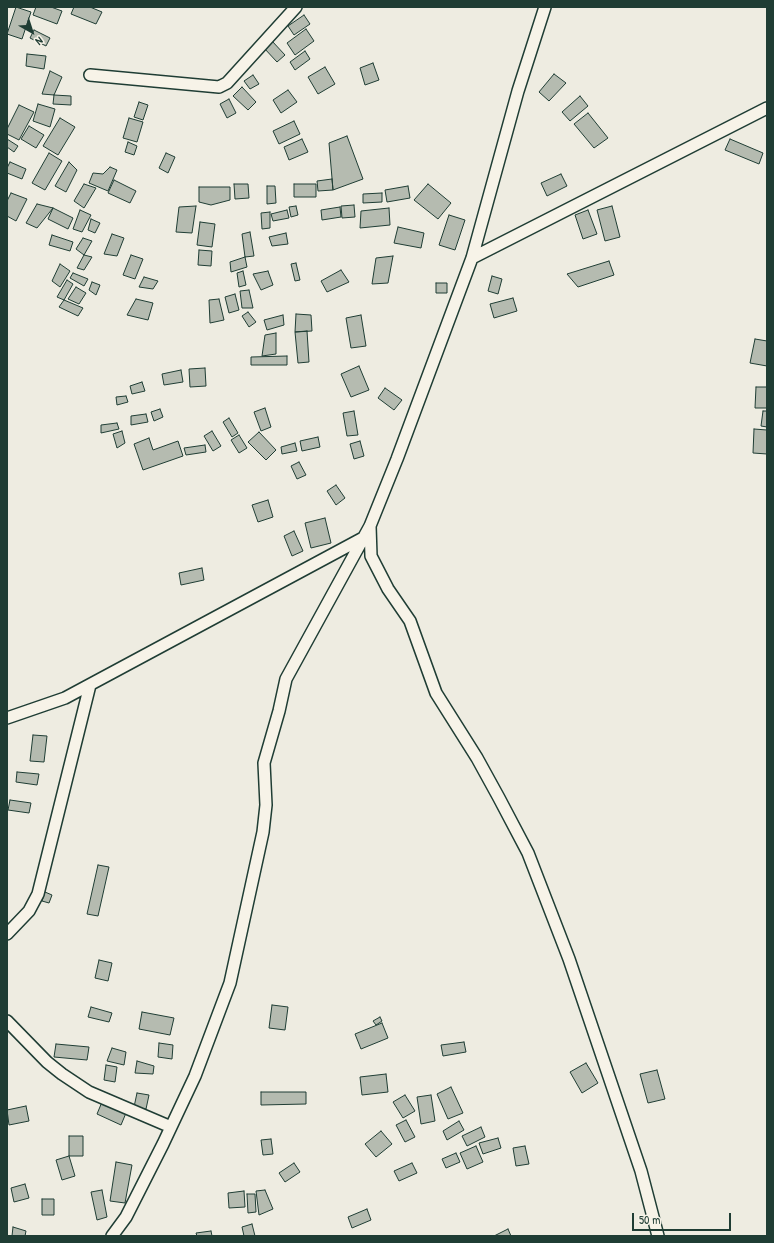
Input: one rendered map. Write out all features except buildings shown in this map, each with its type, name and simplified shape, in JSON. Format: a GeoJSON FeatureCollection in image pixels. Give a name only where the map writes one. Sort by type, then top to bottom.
{"type":"FeatureCollection","features":[{"type":"Feature","properties":{"kind":"street"},"geometry":{"type":"LineString","coordinates":[[90,75],[219,87],[227,83],[296,7]]}},
{"type":"Feature","properties":{"kind":"street"},"geometry":{"type":"LineString","coordinates":[[112,1236],[126,1217],[195,1076],[230,983],[263,832],[266,805],[264,763],[286,680],[370,526],[397,459],[472,258],[518,92],[545,7]]}},
{"type":"Feature","properties":{"kind":"street"},"geometry":{"type":"LineString","coordinates":[[472,258],[767,108]]}},
{"type":"Feature","properties":{"kind":"street"},"geometry":{"type":"LineString","coordinates":[[370,526],[371,556],[388,589],[410,621],[436,693],[480,764],[528,853],[572,967],[640,1171],[658,1236]]}},
{"type":"Feature","properties":{"kind":"street"},"geometry":{"type":"LineString","coordinates":[[7,718],[65,698],[363,538]]}},
{"type":"Feature","properties":{"kind":"street"},"geometry":{"type":"LineString","coordinates":[[7,934],[29,911],[38,894],[90,685]]}},
{"type":"Feature","properties":{"kind":"street"},"geometry":{"type":"LineString","coordinates":[[7,1021],[47,1062],[89,1092],[171,1127]]}}]}
